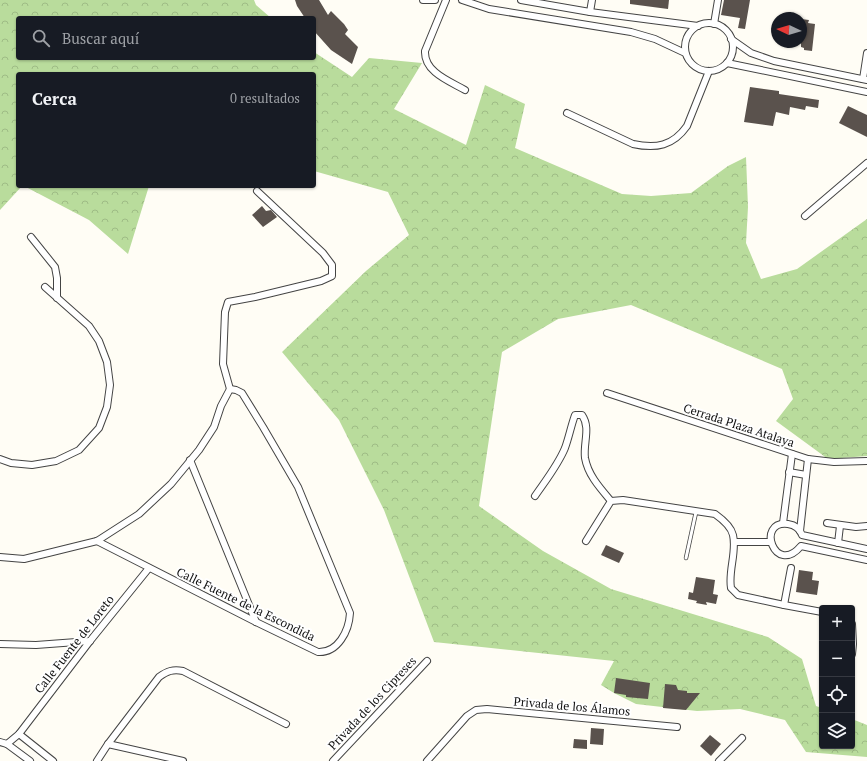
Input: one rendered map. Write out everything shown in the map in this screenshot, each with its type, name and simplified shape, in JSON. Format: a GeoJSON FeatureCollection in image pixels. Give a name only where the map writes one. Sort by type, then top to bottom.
{"type":"FeatureCollection","features":[{"type":"Feature","properties":{"kind":"street"},"geometry":{"type":"LineString","coordinates":[[423,0],[435,0]]}},
{"type":"Feature","properties":{"kind":"street"},"geometry":{"type":"LineString","coordinates":[[446,0],[425,51],[425,59],[432,70],[465,90]]}},
{"type":"Feature","properties":{"kind":"street"},"geometry":{"type":"LineString","coordinates":[[462,0],[489,9],[632,32],[655,39],[685,53]]}},
{"type":"Feature","properties":{"kind":"street"},"geometry":{"type":"LineString","coordinates":[[521,0],[590,12],[698,26]]}},
{"type":"Feature","properties":{"kind":"street"},"geometry":{"type":"LineString","coordinates":[[590,12],[592,0]]}},
{"type":"Feature","properties":{"kind":"street"},"geometry":{"type":"LineString","coordinates":[[714,24],[718,0]]}},
{"type":"Feature","properties":{"kind":"street"},"geometry":{"type":"LineString","coordinates":[[731,39],[732,52],[727,63],[710,72],[694,67],[685,53],[687,37],[691,31],[703,24],[714,24],[721,27],[727,32],[731,39],[751,53],[774,61],[865,80],[867,53]]}},
{"type":"Feature","properties":{"kind":"street"},"geometry":{"type":"LineString","coordinates":[[727,63],[867,92]]}},
{"type":"Feature","properties":{"kind":"street"},"geometry":{"type":"LineString","coordinates":[[567,113],[633,144],[642,146],[664,145],[674,140],[681,134],[710,72]]}},
{"type":"Feature","properties":{"kind":"street"},"geometry":{"type":"LineString","coordinates":[[805,216],[867,163]]}},
{"type":"Feature","properties":{"kind":"street"},"geometry":{"type":"LineString","coordinates":[[0,557],[24,559],[97,541],[139,514],[171,484],[199,450],[214,427],[224,400],[230,389],[223,364],[225,312],[228,302],[314,283],[332,276],[332,265],[323,252],[258,191]]}},
{"type":"Feature","properties":{"kind":"street"},"geometry":{"type":"LineString","coordinates":[[30,237],[55,267],[57,278],[57,298]]}},
{"type":"Feature","properties":{"kind":"street"},"geometry":{"type":"LineString","coordinates":[[0,459],[11,463],[32,465],[56,461],[79,450],[99,428],[107,407],[110,385],[107,362],[99,341],[89,326],[45,287]]}},
{"type":"Feature","properties":{"kind":"street","name":"Calle Fuente de la Escondida"},"geometry":{"type":"LineString","coordinates":[[97,541],[318,652],[332,650],[345,635],[350,623],[350,613],[298,487],[242,393],[230,389]]}},
{"type":"Feature","properties":{"kind":"street","name":"Cerrada Plaza Atalaya"},"geometry":{"type":"LineString","coordinates":[[607,393],[808,459],[834,462],[867,461]]}},
{"type":"Feature","properties":{"kind":"street"},"geometry":{"type":"LineString","coordinates":[[535,496],[555,467],[565,447],[571,425],[576,415],[582,414],[586,421],[585,457],[590,473],[598,486],[611,501]]}},
{"type":"Feature","properties":{"kind":"street"},"geometry":{"type":"LineString","coordinates":[[783,523],[792,454]]}},
{"type":"Feature","properties":{"kind":"street"},"geometry":{"type":"LineString","coordinates":[[800,531],[808,459]]}},
{"type":"Feature","properties":{"kind":"street"},"geometry":{"type":"LineString","coordinates":[[190,460],[256,622]]}},
{"type":"Feature","properties":{"kind":"street"},"geometry":{"type":"LineString","coordinates":[[789,472],[806,476]]}},
{"type":"Feature","properties":{"kind":"street"},"geometry":{"type":"LineString","coordinates":[[611,501],[623,500],[716,514],[725,522],[733,534],[734,542],[729,579],[731,588],[738,595],[819,611]]}},
{"type":"Feature","properties":{"kind":"street"},"geometry":{"type":"LineString","coordinates":[[586,541],[611,501]]}},
{"type":"Feature","properties":{"kind":"street"},"geometry":{"type":"LineString","coordinates":[[867,549],[802,536],[800,531],[793,524],[783,523],[776,527],[771,534],[770,542],[773,549],[780,554],[788,556],[796,553],[801,546],[867,560]]}},
{"type":"Feature","properties":{"kind":"street"},"geometry":{"type":"LineString","coordinates":[[827,524],[840,526],[867,526]]}},
{"type":"Feature","properties":{"kind":"street"},"geometry":{"type":"LineString","coordinates":[[838,543],[840,526]]}},
{"type":"Feature","properties":{"kind":"street"},"geometry":{"type":"LineString","coordinates":[[734,542],[770,542]]}},
{"type":"Feature","properties":{"kind":"street","name":"Calle Fuente de Loreto"},"geometry":{"type":"LineString","coordinates":[[7,744],[19,734],[90,641],[149,568]]}},
{"type":"Feature","properties":{"kind":"street"},"geometry":{"type":"LineString","coordinates":[[784,605],[791,568]]}},
{"type":"Feature","properties":{"kind":"street"},"geometry":{"type":"LineString","coordinates":[[0,644],[36,645],[90,641]]}},
{"type":"Feature","properties":{"kind":"street","name":"Privada de los Cipreses"},"geometry":{"type":"LineString","coordinates":[[333,761],[427,661]]}},
{"type":"Feature","properties":{"kind":"street"},"geometry":{"type":"LineString","coordinates":[[97,761],[108,744],[159,677],[166,672],[175,669],[183,671],[286,724]]}},
{"type":"Feature","properties":{"kind":"street","name":"Privada de los Álamos"},"geometry":{"type":"LineString","coordinates":[[427,761],[467,716],[476,710],[487,709],[677,727]]}},
{"type":"Feature","properties":{"kind":"street"},"geometry":{"type":"LineString","coordinates":[[19,734],[53,761]]}},
{"type":"Feature","properties":{"kind":"street"},"geometry":{"type":"LineString","coordinates":[[719,761],[742,738]]}},
{"type":"Feature","properties":{"kind":"street"},"geometry":{"type":"LineString","coordinates":[[0,742],[7,744],[30,761]]}},
{"type":"Feature","properties":{"kind":"street"},"geometry":{"type":"LineString","coordinates":[[108,744],[183,761]]}},
{"type":"Feature","properties":{"kind":"lane"},"geometry":{"type":"LineString","coordinates":[[686,558],[697,510]]}},
{"type":"Feature","properties":{"kind":"green space"},"geometry":{"type":"Polygon","coordinates":[[[0,0],[254,0],[256,5],[269,16],[16,16],[16,60],[316,60],[316,53],[352,77],[369,58],[422,63],[394,109],[466,145],[485,85],[525,104],[515,148],[622,194],[651,196],[691,193],[728,166],[746,157],[748,207],[746,243],[761,279],[797,269],[867,219],[867,456],[828,459],[776,421],[793,399],[782,369],[631,305],[558,319],[502,352],[479,506],[543,551],[611,589],[768,637],[802,659],[816,706],[819,707],[819,749],[855,749],[855,720],[867,725],[867,757],[806,752],[785,720],[740,709],[697,711],[636,704],[601,685],[614,661],[434,642],[384,510],[339,420],[282,352],[366,271],[409,235],[388,192],[316,172],[316,72],[16,72],[16,188],[20,188],[0,210],[0,0]]]}},
{"type":"Feature","properties":{"kind":"green space"},"geometry":{"type":"Polygon","coordinates":[[[28,188],[148,188],[128,254],[89,220],[28,188]]]}},
{"type":"Feature","properties":{"kind":"building"},"geometry":{"type":"Polygon","coordinates":[[[295,0],[319,0],[328,15],[331,11],[344,24],[348,30],[345,34],[358,47],[352,64],[331,50],[316,33],[316,16],[304,16],[295,0]]]}},
{"type":"Feature","properties":{"kind":"building"},"geometry":{"type":"Polygon","coordinates":[[[630,0],[669,0],[668,9],[630,4],[630,0]]]}},
{"type":"Feature","properties":{"kind":"building"},"geometry":{"type":"Polygon","coordinates":[[[724,0],[750,0],[745,29],[738,28],[740,18],[721,15],[724,0]]]}},
{"type":"Feature","properties":{"kind":"building"},"geometry":{"type":"Polygon","coordinates":[[[807,20],[809,20],[808,23],[815,24],[812,51],[804,50],[804,48],[807,48],[807,20]]]}},
{"type":"Feature","properties":{"kind":"building"},"geometry":{"type":"Polygon","coordinates":[[[750,87],[779,91],[779,94],[819,100],[818,108],[806,106],[805,110],[790,107],[789,115],[776,112],[773,126],[744,122],[750,87]]]}},
{"type":"Feature","properties":{"kind":"building"},"geometry":{"type":"Polygon","coordinates":[[[848,106],[867,115],[867,137],[839,123],[848,106]]]}},
{"type":"Feature","properties":{"kind":"building"},"geometry":{"type":"Polygon","coordinates":[[[262,206],[266,211],[271,210],[277,217],[263,227],[252,215],[262,206]]]}},
{"type":"Feature","properties":{"kind":"building"},"geometry":{"type":"Polygon","coordinates":[[[606,545],[624,553],[619,563],[601,555],[606,545]]]}},
{"type":"Feature","properties":{"kind":"building"},"geometry":{"type":"Polygon","coordinates":[[[799,570],[813,572],[812,580],[819,581],[817,595],[796,592],[799,570]]]}},
{"type":"Feature","properties":{"kind":"building"},"geometry":{"type":"Polygon","coordinates":[[[696,577],[715,580],[713,594],[718,595],[716,604],[706,602],[707,605],[696,603],[697,601],[688,599],[689,592],[693,593],[696,577]]]}},
{"type":"Feature","properties":{"kind":"building"},"geometry":{"type":"Polygon","coordinates":[[[616,678],[650,683],[648,699],[626,697],[626,695],[614,693],[616,678]]]}},
{"type":"Feature","properties":{"kind":"building"},"geometry":{"type":"Polygon","coordinates":[[[665,684],[676,685],[678,690],[687,691],[687,693],[700,693],[686,710],[663,708],[665,684]]]}},
{"type":"Feature","properties":{"kind":"building"},"geometry":{"type":"Polygon","coordinates":[[[591,728],[604,729],[603,745],[590,744],[591,728]]]}},
{"type":"Feature","properties":{"kind":"building"},"geometry":{"type":"Polygon","coordinates":[[[710,735],[721,744],[711,756],[700,746],[710,735]]]}},
{"type":"Feature","properties":{"kind":"building"},"geometry":{"type":"Polygon","coordinates":[[[574,739],[587,740],[587,749],[573,748],[574,739]]]}}]}
